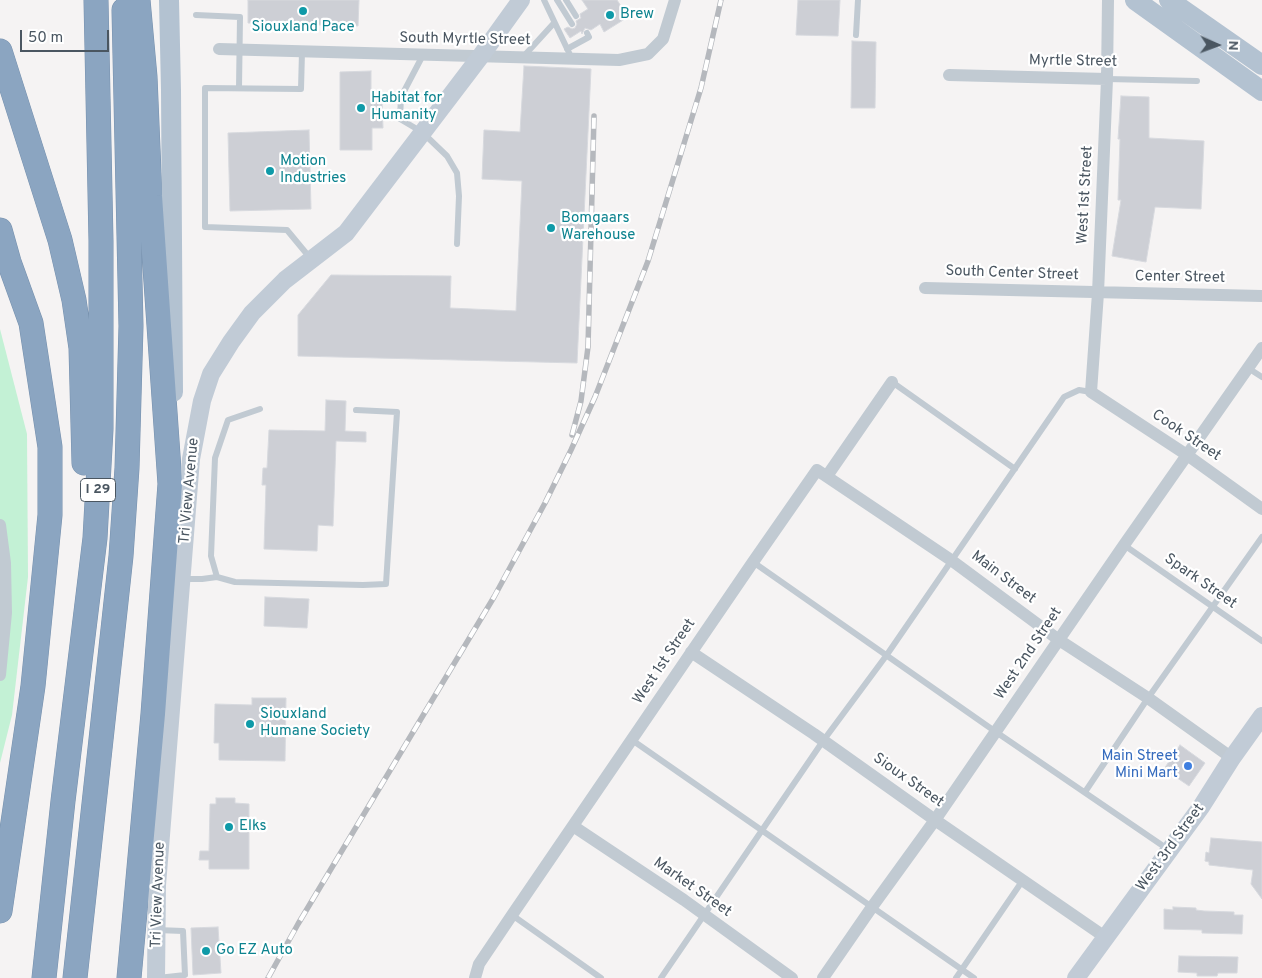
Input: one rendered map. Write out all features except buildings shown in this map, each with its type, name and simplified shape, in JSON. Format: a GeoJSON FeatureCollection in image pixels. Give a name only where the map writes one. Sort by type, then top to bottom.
{"type":"FeatureCollection","features":[{"type":"Feature","properties":{"kind":"highway","name":"I 29"},"geometry":{"type":"LineString","coordinates":[[44,978],[63,801],[95,538],[101,429],[101,241],[96,0]]}},
{"type":"Feature","properties":{"kind":"highway","name":"I 29"},"geometry":{"type":"LineString","coordinates":[[75,978],[121,556],[126,468],[131,326],[124,0]]}},
{"type":"Feature","properties":{"kind":"highway"},"geometry":{"type":"LineString","coordinates":[[130,978],[153,714],[170,484],[150,196],[145,77],[138,0]]}},
{"type":"Feature","properties":{"kind":"highway"},"geometry":{"type":"LineString","coordinates":[[0,51],[60,240],[74,300],[81,348],[84,468],[80,543],[70,637],[63,801]]}},
{"type":"Feature","properties":{"kind":"highway"},"geometry":{"type":"LineString","coordinates":[[0,230],[9,262],[31,323],[50,447],[50,515],[33,686],[0,910]]}},
{"type":"Feature","properties":{"kind":"highway"},"geometry":{"type":"LineString","coordinates":[[114,978],[135,805],[153,714]]}},
{"type":"Feature","properties":{"kind":"main road"},"geometry":{"type":"LineString","coordinates":[[169,0],[174,367],[170,484]]}},
{"type":"Feature","properties":{"kind":"main road"},"geometry":{"type":"LineString","coordinates":[[1135,0],[1262,91]]}},
{"type":"Feature","properties":{"kind":"main road"},"geometry":{"type":"LineString","coordinates":[[1169,0],[1262,65]]}},
{"type":"Feature","properties":{"kind":"street","name":"Tri View Avenue"},"geometry":{"type":"LineString","coordinates":[[156,978],[157,885],[191,459],[198,420],[212,374],[231,342],[252,313],[285,280],[346,233],[480,57],[520,0]]}},
{"type":"Feature","properties":{"kind":"street","name":"South Myrtle Street"},"geometry":{"type":"LineString","coordinates":[[219,49],[522,58],[570,54],[619,60],[648,54],[664,39],[675,0]]}},
{"type":"Feature","properties":{"kind":"street","name":"West 1st Street"},"geometry":{"type":"LineString","coordinates":[[1091,392],[1098,293],[1107,79],[1108,0]]}},
{"type":"Feature","properties":{"kind":"street","name":"Myrtle Street"},"geometry":{"type":"LineString","coordinates":[[949,75],[1107,79]]}},
{"type":"Feature","properties":{"kind":"street","name":"South Center Street"},"geometry":{"type":"LineString","coordinates":[[925,288],[1098,293]]}},
{"type":"Feature","properties":{"kind":"street","name":"Center Street"},"geometry":{"type":"LineString","coordinates":[[1098,293],[1262,296]]}},
{"type":"Feature","properties":{"kind":"street","name":"West 2nd Street"},"geometry":{"type":"LineString","coordinates":[[823,978],[935,820],[1262,348]]}},
{"type":"Feature","properties":{"kind":"street"},"geometry":{"type":"LineString","coordinates":[[827,476],[892,382]]}},
{"type":"Feature","properties":{"kind":"street","name":"Cook Street"},"geometry":{"type":"LineString","coordinates":[[1091,392],[1187,455],[1262,509]]}},
{"type":"Feature","properties":{"kind":"street","name":"West 1st Street"},"geometry":{"type":"LineString","coordinates":[[475,978],[479,964],[817,470],[827,476]]}},
{"type":"Feature","properties":{"kind":"street","name":"Main Street"},"geometry":{"type":"LineString","coordinates":[[827,476],[951,560],[1059,640],[1148,698],[1232,758]]}},
{"type":"Feature","properties":{"kind":"street"},"geometry":{"type":"LineString","coordinates":[[0,525],[5,562],[6,613],[0,675]]}},
{"type":"Feature","properties":{"kind":"street","name":"Sioux Street"},"geometry":{"type":"LineString","coordinates":[[692,652],[1105,937]]}},
{"type":"Feature","properties":{"kind":"street","name":"West 3rd Street"},"geometry":{"type":"LineString","coordinates":[[1076,978],[1170,851],[1262,716]]}},
{"type":"Feature","properties":{"kind":"street","name":"Market Street"},"geometry":{"type":"LineString","coordinates":[[573,826],[792,978]]}},
{"type":"Feature","properties":{"kind":"lane"},"geometry":{"type":"LineString","coordinates":[[544,0],[570,54],[582,41],[589,37],[586,33]]}},
{"type":"Feature","properties":{"kind":"lane"},"geometry":{"type":"LineString","coordinates":[[557,0],[572,24]]}},
{"type":"Feature","properties":{"kind":"lane"},"geometry":{"type":"LineString","coordinates":[[566,0],[576,16]]}},
{"type":"Feature","properties":{"kind":"lane"},"geometry":{"type":"LineString","coordinates":[[856,35],[858,0]]}},
{"type":"Feature","properties":{"kind":"lane"},"geometry":{"type":"LineString","coordinates":[[196,16],[240,17],[238,88]]}},
{"type":"Feature","properties":{"kind":"lane"},"geometry":{"type":"LineString","coordinates":[[522,58],[554,23]]}},
{"type":"Feature","properties":{"kind":"lane"},"geometry":{"type":"LineString","coordinates":[[578,34],[582,41]]}},
{"type":"Feature","properties":{"kind":"lane"},"geometry":{"type":"LineString","coordinates":[[302,52],[301,89],[205,88],[205,227],[287,230],[312,260]]}},
{"type":"Feature","properties":{"kind":"lane"},"geometry":{"type":"LineString","coordinates":[[423,55],[400,97],[400,119],[422,132],[447,156],[457,173],[459,196],[457,244]]}},
{"type":"Feature","properties":{"kind":"lane","name":"Myrtle Street"},"geometry":{"type":"LineString","coordinates":[[1107,79],[1197,81]]}},
{"type":"Feature","properties":{"kind":"lane"},"geometry":{"type":"LineString","coordinates":[[1248,368],[1262,377]]}},
{"type":"Feature","properties":{"kind":"lane"},"geometry":{"type":"LineString","coordinates":[[892,382],[1015,468]]}},
{"type":"Feature","properties":{"kind":"lane"},"geometry":{"type":"LineString","coordinates":[[661,978],[823,741],[886,656],[1064,397],[1079,390],[1091,392]]}},
{"type":"Feature","properties":{"kind":"lane"},"geometry":{"type":"LineString","coordinates":[[217,577],[211,556],[215,458],[228,420],[260,409]]}},
{"type":"Feature","properties":{"kind":"lane"},"geometry":{"type":"LineString","coordinates":[[182,579],[202,580],[217,577],[235,582],[386,584],[397,412],[356,410]]}},
{"type":"Feature","properties":{"kind":"lane"},"geometry":{"type":"LineString","coordinates":[[1085,792],[1148,698],[1262,538]]}},
{"type":"Feature","properties":{"kind":"lane","name":"Spark Street"},"geometry":{"type":"LineString","coordinates":[[1124,545],[1262,641]]}},
{"type":"Feature","properties":{"kind":"lane"},"geometry":{"type":"LineString","coordinates":[[753,562],[1170,851]]}},
{"type":"Feature","properties":{"kind":"lane"},"geometry":{"type":"LineString","coordinates":[[632,740],[974,978]]}},
{"type":"Feature","properties":{"kind":"lane"},"geometry":{"type":"LineString","coordinates":[[956,978],[1023,880]]}},
{"type":"Feature","properties":{"kind":"lane"},"geometry":{"type":"LineString","coordinates":[[512,915],[601,978]]}},
{"type":"Feature","properties":{"kind":"lane"},"geometry":{"type":"LineString","coordinates":[[156,978],[185,975],[183,931],[157,930]]}},
{"type":"Feature","properties":{"kind":"green space"},"geometry":{"type":"Polygon","coordinates":[[[0,329],[27,434],[28,577],[12,715],[0,763],[0,329]]]}},
{"type":"Feature","properties":{"kind":"railway"},"geometry":{"type":"LineString","coordinates":[[268,978],[298,924],[494,597],[545,503],[571,450],[595,397],[648,261],[701,88],[721,0]]}},
{"type":"Feature","properties":{"kind":"railway"},"geometry":{"type":"LineString","coordinates":[[572,435],[581,401],[588,347],[594,116]]}},
{"type":"Feature","properties":{"kind":"place","name":"Siouxland Pace"},"geometry":{"type":"Point","coordinates":[303,11]}},
{"type":"Feature","properties":{"kind":"place","name":"Brew"},"geometry":{"type":"Point","coordinates":[610,15]}},
{"type":"Feature","properties":{"kind":"place","name":"Habitat for Humanity"},"geometry":{"type":"Point","coordinates":[361,108]}},
{"type":"Feature","properties":{"kind":"place","name":"Motion Industries"},"geometry":{"type":"Point","coordinates":[270,171]}},
{"type":"Feature","properties":{"kind":"place","name":"Bomgaars Warehouse"},"geometry":{"type":"Point","coordinates":[551,228]}},
{"type":"Feature","properties":{"kind":"place","name":"Siouxland Humane Society"},"geometry":{"type":"Point","coordinates":[250,724]}},
{"type":"Feature","properties":{"kind":"place","name":"Main Street Mini Mart"},"geometry":{"type":"Point","coordinates":[1188,766]}},
{"type":"Feature","properties":{"kind":"place","name":"Elks"},"geometry":{"type":"Point","coordinates":[229,827]}},
{"type":"Feature","properties":{"kind":"place","name":"Go EZ Auto"},"geometry":{"type":"Point","coordinates":[206,951]}}]}
